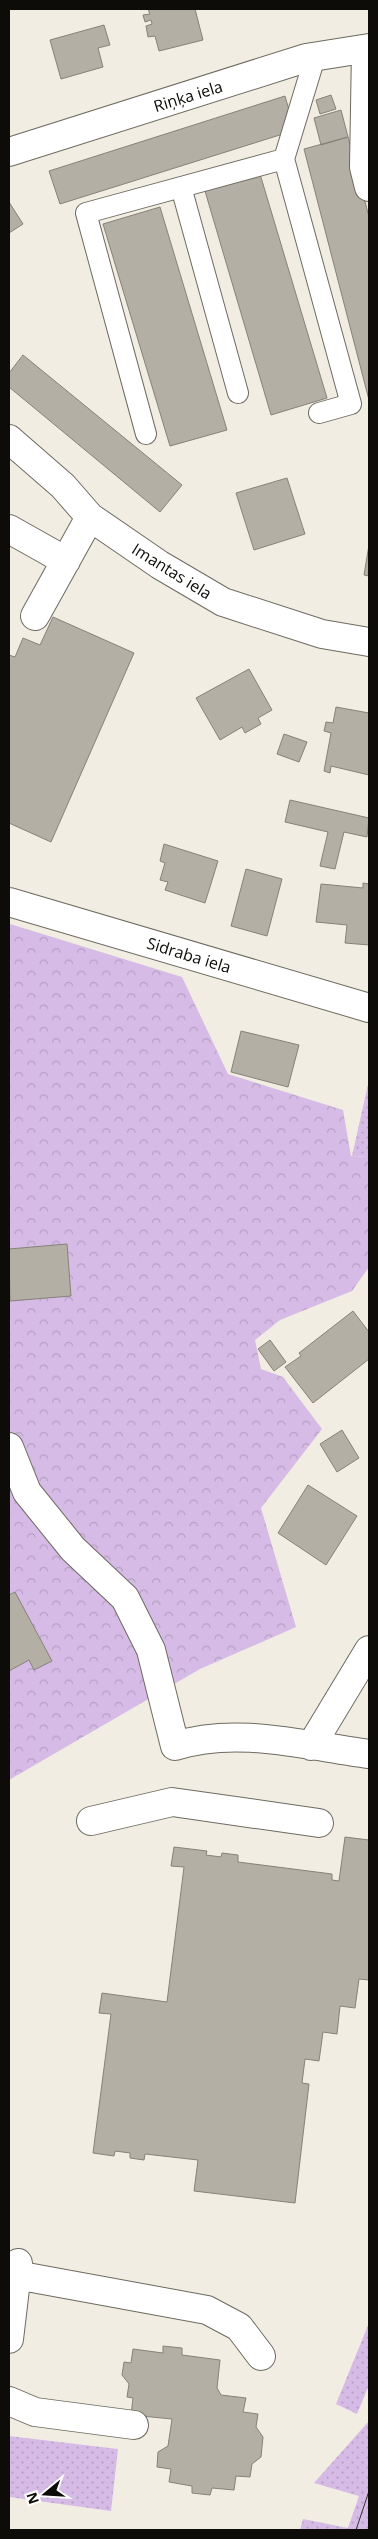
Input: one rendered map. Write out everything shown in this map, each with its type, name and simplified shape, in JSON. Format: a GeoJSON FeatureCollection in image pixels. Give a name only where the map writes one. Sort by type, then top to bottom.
{"type":"FeatureCollection","features":[{"type":"Feature","properties":{"kind":"street","name":"Riņķa iela"},"geometry":{"type":"LineString","coordinates":[[9,152],[315,57],[368,48]]}},
{"type":"Feature","properties":{"kind":"street"},"geometry":{"type":"LineString","coordinates":[[368,48],[364,167],[369,187]]}},
{"type":"Feature","properties":{"kind":"street","name":"Imantas iela"},"geometry":{"type":"LineString","coordinates":[[9,438],[63,486],[90,517],[160,565],[223,602],[322,634],[369,642]]}},
{"type":"Feature","properties":{"kind":"street"},"geometry":{"type":"LineString","coordinates":[[35,616],[90,517]]}},
{"type":"Feature","properties":{"kind":"street"},"geometry":{"type":"LineString","coordinates":[[9,529],[66,561]]}},
{"type":"Feature","properties":{"kind":"street","name":"Sidraba iela"},"geometry":{"type":"LineString","coordinates":[[9,902],[369,1008]]}},
{"type":"Feature","properties":{"kind":"street"},"geometry":{"type":"LineString","coordinates":[[9,1447],[28,1492],[73,1549],[125,1598],[151,1650],[175,1746],[218,1737],[258,1738],[369,1754]]}},
{"type":"Feature","properties":{"kind":"street"},"geometry":{"type":"LineString","coordinates":[[311,1746],[369,1650]]}},
{"type":"Feature","properties":{"kind":"street"},"geometry":{"type":"LineString","coordinates":[[92,1821],[172,1802],[319,1823]]}},
{"type":"Feature","properties":{"kind":"street"},"geometry":{"type":"LineString","coordinates":[[9,2339],[17,2269],[207,2310],[239,2327],[260,2356]]}},
{"type":"Feature","properties":{"kind":"street"},"geometry":{"type":"LineString","coordinates":[[9,2401],[35,2412],[134,2425]]}},
{"type":"Feature","properties":{"kind":"lane"},"geometry":{"type":"LineString","coordinates":[[315,57],[284,159],[351,404],[319,413]]}},
{"type":"Feature","properties":{"kind":"lane"},"geometry":{"type":"LineString","coordinates":[[146,434],[86,213],[284,159]]}},
{"type":"Feature","properties":{"kind":"lane"},"geometry":{"type":"LineString","coordinates":[[182,187],[238,393]]}},
{"type":"Feature","properties":{"kind":"green space"},"geometry":{"type":"Polygon","coordinates":[[[10,924],[182,977],[228,1074],[343,1110],[351,1156],[369,1157],[369,1267],[352,1291],[280,1320],[255,1340],[261,1369],[283,1377],[322,1429],[261,1508],[296,1627],[200,1669],[9,1780],[10,924]]]}},
{"type":"Feature","properties":{"kind":"green space"},"geometry":{"type":"Polygon","coordinates":[[[369,1080],[369,1157],[352,1156],[369,1080]]]}},
{"type":"Feature","properties":{"kind":"green space"},"geometry":{"type":"Polygon","coordinates":[[[369,2323],[369,2385],[357,2414],[336,2404],[369,2323]]]}},
{"type":"Feature","properties":{"kind":"green space"},"geometry":{"type":"Polygon","coordinates":[[[369,2421],[369,2530],[300,2530],[303,2519],[348,2528],[359,2496],[314,2483],[369,2421]]]}},
{"type":"Feature","properties":{"kind":"green space"},"geometry":{"type":"Polygon","coordinates":[[[9,2436],[118,2449],[111,2511],[9,2497],[9,2436]]]}},
{"type":"Feature","properties":{"kind":"building"},"geometry":{"type":"Polygon","coordinates":[[[148,9],[195,9],[203,40],[159,51],[155,36],[148,37],[146,26],[152,24],[151,20],[145,22],[143,15],[150,14],[148,9]]]}},
{"type":"Feature","properties":{"kind":"building"},"geometry":{"type":"Polygon","coordinates":[[[104,25],[110,45],[98,48],[103,67],[61,79],[50,40],[104,25]]]}},
{"type":"Feature","properties":{"kind":"building"},"geometry":{"type":"Polygon","coordinates":[[[331,95],[336,109],[320,114],[316,100],[331,95]]]}},
{"type":"Feature","properties":{"kind":"building"},"geometry":{"type":"Polygon","coordinates":[[[285,96],[291,117],[283,134],[60,204],[49,171],[285,96]]]}},
{"type":"Feature","properties":{"kind":"building"},"geometry":{"type":"Polygon","coordinates":[[[341,110],[348,137],[321,145],[314,118],[341,110]]]}},
{"type":"Feature","properties":{"kind":"building"},"geometry":{"type":"Polygon","coordinates":[[[348,137],[369,217],[369,400],[304,149],[348,137]]]}},
{"type":"Feature","properties":{"kind":"building"},"geometry":{"type":"Polygon","coordinates":[[[260,174],[327,398],[271,415],[205,191],[260,174]]]}},
{"type":"Feature","properties":{"kind":"building"},"geometry":{"type":"Polygon","coordinates":[[[9,202],[23,224],[9,233],[9,202]]]}},
{"type":"Feature","properties":{"kind":"building"},"geometry":{"type":"Polygon","coordinates":[[[160,207],[227,430],[170,446],[103,224],[160,207]]]}},
{"type":"Feature","properties":{"kind":"building"},"geometry":{"type":"Polygon","coordinates":[[[23,355],[182,485],[160,512],[9,387],[9,373],[23,355]]]}},
{"type":"Feature","properties":{"kind":"building"},"geometry":{"type":"Polygon","coordinates":[[[287,478],[305,534],[254,550],[236,493],[287,478]]]}},
{"type":"Feature","properties":{"kind":"building"},"geometry":{"type":"Polygon","coordinates":[[[369,545],[369,576],[364,575],[369,545]]]}},
{"type":"Feature","properties":{"kind":"building"},"geometry":{"type":"Polygon","coordinates":[[[53,617],[134,653],[51,842],[9,823],[9,655],[15,657],[23,638],[40,645],[53,617]]]}},
{"type":"Feature","properties":{"kind":"building"},"geometry":{"type":"Polygon","coordinates":[[[249,669],[272,710],[258,718],[261,724],[245,733],[242,727],[220,740],[196,698],[249,669]]]}},
{"type":"Feature","properties":{"kind":"building"},"geometry":{"type":"Polygon","coordinates":[[[336,707],[369,713],[369,775],[331,766],[330,773],[324,771],[331,733],[324,731],[326,722],[333,723],[336,707]]]}},
{"type":"Feature","properties":{"kind":"building"},"geometry":{"type":"Polygon","coordinates":[[[284,734],[307,742],[299,762],[277,754],[284,734]]]}},
{"type":"Feature","properties":{"kind":"building"},"geometry":{"type":"Polygon","coordinates":[[[290,800],[369,818],[367,837],[344,832],[335,869],[320,866],[328,832],[285,822],[290,800]]]}},
{"type":"Feature","properties":{"kind":"building"},"geometry":{"type":"Polygon","coordinates":[[[164,844],[218,861],[205,903],[165,890],[168,882],[160,880],[165,863],[160,861],[164,844]]]}},
{"type":"Feature","properties":{"kind":"building"},"geometry":{"type":"Polygon","coordinates":[[[246,869],[282,879],[267,936],[231,926],[246,869]]]}},
{"type":"Feature","properties":{"kind":"building"},"geometry":{"type":"Polygon","coordinates":[[[363,883],[369,884],[369,945],[345,943],[347,925],[316,922],[321,884],[363,888],[363,883]]]}},
{"type":"Feature","properties":{"kind":"building"},"geometry":{"type":"Polygon","coordinates":[[[241,1031],[299,1045],[288,1087],[231,1072],[241,1031]]]}},
{"type":"Feature","properties":{"kind":"building"},"geometry":{"type":"Polygon","coordinates":[[[67,1244],[71,1296],[10,1301],[9,1249],[67,1244]]]}},
{"type":"Feature","properties":{"kind":"building"},"geometry":{"type":"Polygon","coordinates":[[[353,1311],[369,1332],[369,1359],[313,1403],[285,1367],[301,1356],[299,1353],[353,1311]]]}},
{"type":"Feature","properties":{"kind":"building"},"geometry":{"type":"Polygon","coordinates":[[[270,1340],[286,1362],[274,1371],[258,1349],[270,1340]]]}},
{"type":"Feature","properties":{"kind":"building"},"geometry":{"type":"Polygon","coordinates":[[[342,1430],[359,1458],[337,1472],[320,1444],[342,1430]]]}},
{"type":"Feature","properties":{"kind":"building"},"geometry":{"type":"Polygon","coordinates":[[[308,1485],[357,1516],[326,1565],[278,1533],[308,1485]]]}},
{"type":"Feature","properties":{"kind":"building"},"geometry":{"type":"Polygon","coordinates":[[[15,1592],[52,1661],[34,1670],[29,1660],[9,1671],[9,1595],[15,1592]]]}},
{"type":"Feature","properties":{"kind":"building"},"geometry":{"type":"Polygon","coordinates":[[[345,1837],[369,1840],[369,1980],[359,1979],[355,2008],[340,2006],[337,2034],[323,2032],[319,2061],[305,2059],[302,2083],[309,2084],[295,2203],[194,2191],[198,2160],[145,2154],[144,2160],[130,2158],[130,2153],[115,2151],[114,2156],[93,2153],[111,2014],[99,2013],[102,1993],[167,2002],[184,1867],[171,1866],[174,1847],[207,1851],[206,1855],[221,1857],[222,1853],[238,1855],[238,1862],[332,1874],[332,1880],[339,1881],[345,1837]]]}},
{"type":"Feature","properties":{"kind":"building"},"geometry":{"type":"Polygon","coordinates":[[[163,2346],[182,2348],[182,2355],[220,2360],[217,2388],[221,2395],[246,2398],[243,2412],[258,2414],[256,2427],[263,2437],[261,2457],[252,2464],[250,2477],[236,2476],[234,2490],[212,2488],[210,2495],[192,2493],[192,2486],[169,2482],[171,2469],[157,2467],[158,2452],[168,2446],[172,2419],[131,2415],[133,2398],[127,2397],[129,2384],[122,2375],[124,2362],[131,2363],[133,2349],[163,2353],[163,2346]]]}},
{"type":"Feature","properties":{"kind":"tram line"},"geometry":{"type":"LineString","coordinates":[[356,2530],[369,2491]]}}]}
